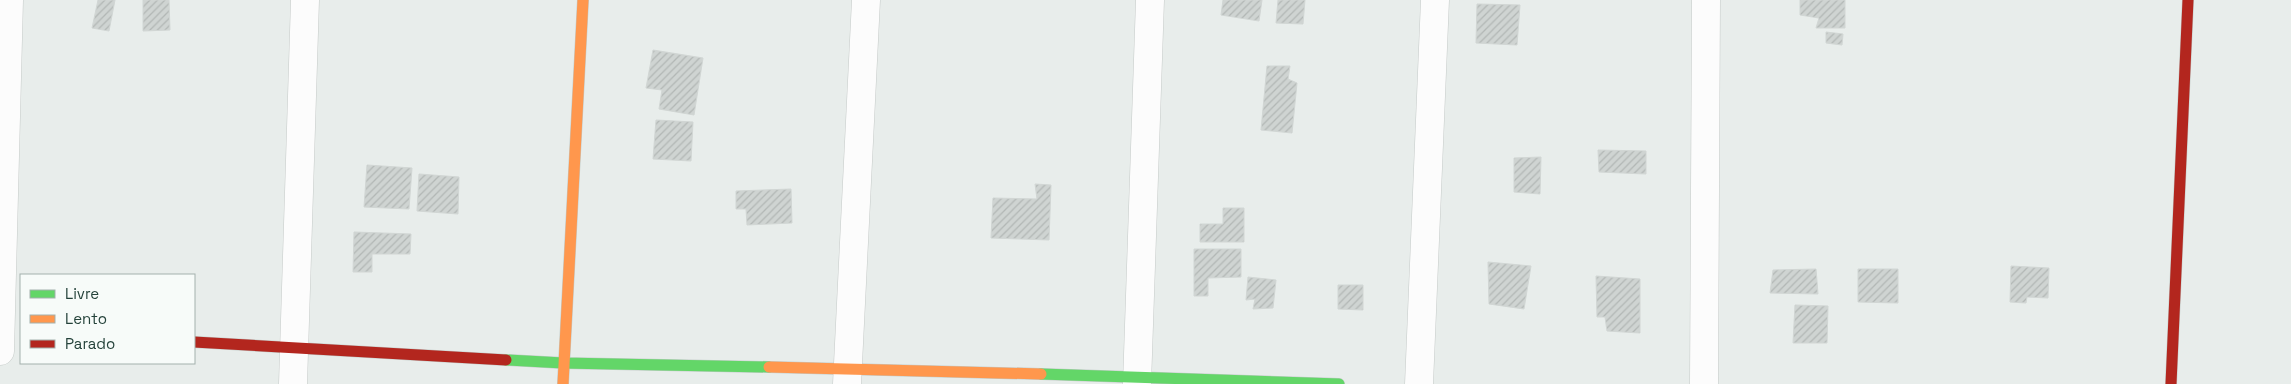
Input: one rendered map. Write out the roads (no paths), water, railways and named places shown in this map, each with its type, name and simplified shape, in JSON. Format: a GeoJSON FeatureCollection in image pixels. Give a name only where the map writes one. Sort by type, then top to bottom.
{"type":"FeatureCollection","features":[{"type":"Feature","properties":{"kind":"street"},"geometry":{"type":"LineString","coordinates":[[0,351],[9,0]]}},
{"type":"Feature","properties":{"kind":"street"},"geometry":{"type":"LineString","coordinates":[[292,384],[305,0]]}},
{"type":"Feature","properties":{"kind":"street"},"geometry":{"type":"LineString","coordinates":[[563,384],[582,0]]}},
{"type":"Feature","properties":{"kind":"street"},"geometry":{"type":"LineString","coordinates":[[847,376],[866,0]]}},
{"type":"Feature","properties":{"kind":"street"},"geometry":{"type":"LineString","coordinates":[[1137,381],[1150,0]]}},
{"type":"Feature","properties":{"kind":"street"},"geometry":{"type":"LineString","coordinates":[[1419,384],[1435,0]]}},
{"type":"Feature","properties":{"kind":"street"},"geometry":{"type":"LineString","coordinates":[[1704,384],[1706,0]]}},
{"type":"Feature","properties":{"kind":"street"},"geometry":{"type":"LineString","coordinates":[[2171,384],[2188,0]]}},
{"type":"Feature","properties":{"kind":"street"},"geometry":{"type":"LineString","coordinates":[[0,334],[20,335]]}},
{"type":"Feature","properties":{"kind":"street"},"geometry":{"type":"LineString","coordinates":[[195,342],[563,363],[847,376],[1339,384]]}}]}
